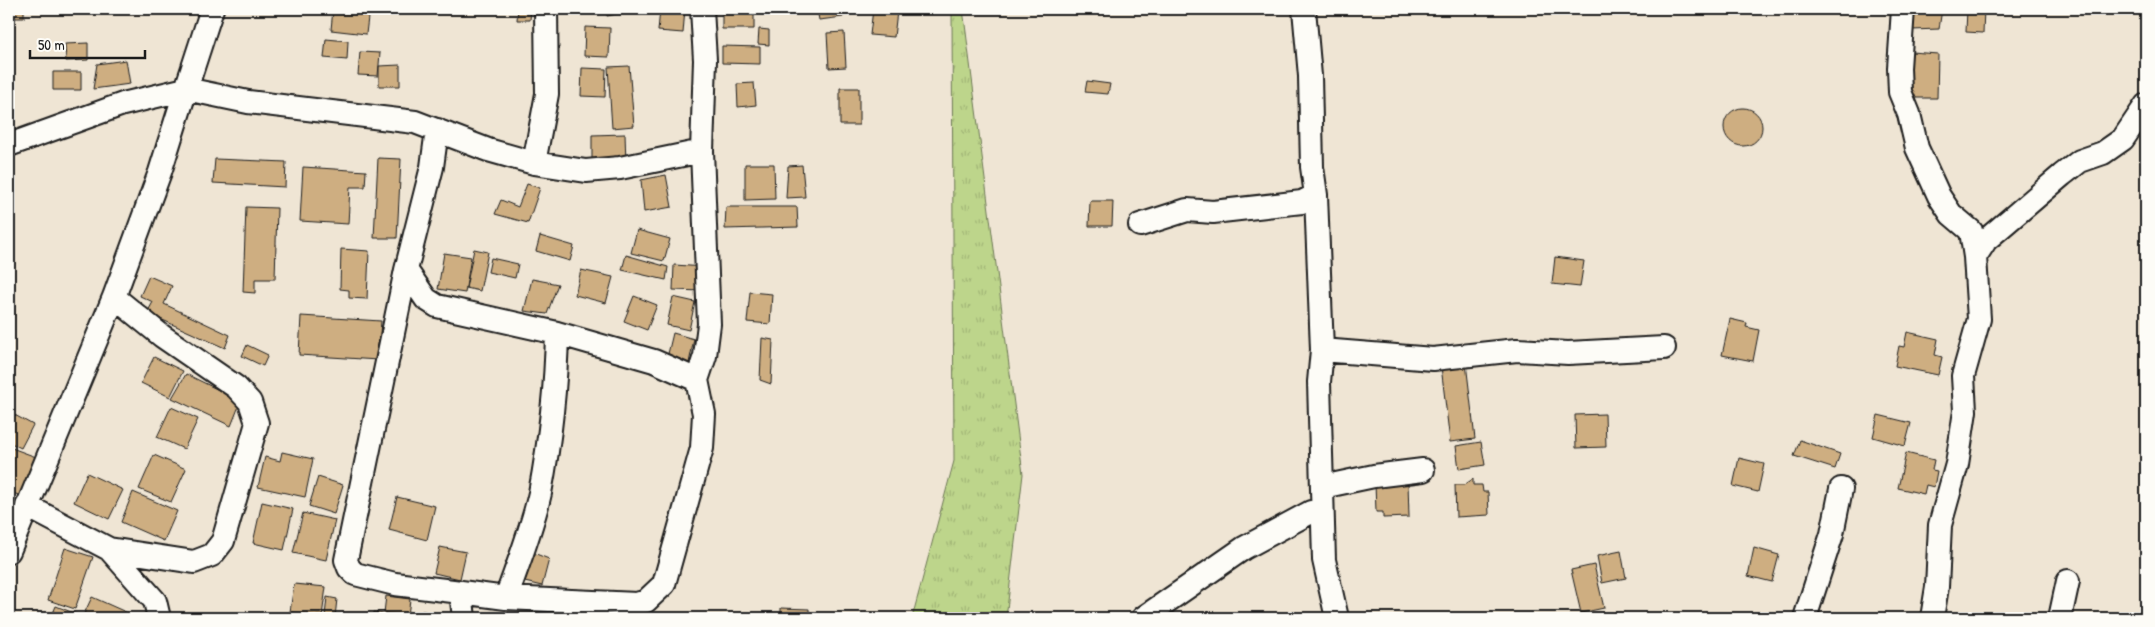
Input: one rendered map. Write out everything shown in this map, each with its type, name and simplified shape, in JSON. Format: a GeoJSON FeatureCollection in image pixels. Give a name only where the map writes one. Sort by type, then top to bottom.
{"type":"FeatureCollection","features":[{"type":"Feature","properties":{"kind":"street"},"geometry":{"type":"LineString","coordinates":[[11,538],[27,506],[114,297],[160,172],[212,9]]}},
{"type":"Feature","properties":{"kind":"street"},"geometry":{"type":"LineString","coordinates":[[534,163],[547,94],[546,9]]}},
{"type":"Feature","properties":{"kind":"street"},"geometry":{"type":"LineString","coordinates":[[438,130],[432,166],[406,270],[346,560],[349,568],[355,574],[396,584],[506,598],[637,604],[646,601],[656,594],[664,584],[702,448],[704,414],[697,380],[705,356],[709,324],[702,151],[705,60],[702,9]]}},
{"type":"Feature","properties":{"kind":"street"},"geometry":{"type":"LineString","coordinates":[[1304,9],[1310,76],[1312,167],[1316,195],[1322,350],[1320,382],[1324,560],[1337,618]]}},
{"type":"Feature","properties":{"kind":"street"},"geometry":{"type":"LineString","coordinates":[[1902,9],[1899,68],[1900,92],[1910,114],[1917,148],[1939,196],[1951,214],[1970,231],[1975,257],[1979,319],[1963,376],[1965,411],[1957,464],[1940,525],[1937,587],[1932,618]]}},
{"type":"Feature","properties":{"kind":"street"},"geometry":{"type":"LineString","coordinates":[[9,145],[123,104],[186,89],[248,102],[415,122],[488,150],[534,163],[586,171],[603,171],[702,151]]}},
{"type":"Feature","properties":{"kind":"street"},"geometry":{"type":"LineString","coordinates":[[1975,257],[1986,240],[2080,160],[2103,153],[2123,139],[2146,105]]}},
{"type":"Feature","properties":{"kind":"street"},"geometry":{"type":"LineString","coordinates":[[1140,225],[1187,210],[1212,212],[1302,202],[1316,195]]}},
{"type":"Feature","properties":{"kind":"street"},"geometry":{"type":"LineString","coordinates":[[406,270],[426,299],[437,306],[557,333],[654,361],[697,380]]}},
{"type":"Feature","properties":{"kind":"street"},"geometry":{"type":"LineString","coordinates":[[27,506],[109,549],[194,562],[212,555],[223,541],[257,423],[250,402],[236,387],[162,336],[114,297]]}},
{"type":"Feature","properties":{"kind":"street"},"geometry":{"type":"LineString","coordinates":[[506,598],[526,542],[539,494],[556,380],[557,333]]}},
{"type":"Feature","properties":{"kind":"street"},"geometry":{"type":"LineString","coordinates":[[1322,350],[1432,359],[1517,350],[1568,353],[1664,348]]}},
{"type":"Feature","properties":{"kind":"street"},"geometry":{"type":"LineString","coordinates":[[1322,487],[1374,476],[1423,470]]}},
{"type":"Feature","properties":{"kind":"street"},"geometry":{"type":"LineString","coordinates":[[1805,618],[1832,534],[1841,490]]}},
{"type":"Feature","properties":{"kind":"street"},"geometry":{"type":"LineString","coordinates":[[1143,618],[1244,548],[1311,512],[1322,511]]}},
{"type":"Feature","properties":{"kind":"street"},"geometry":{"type":"LineString","coordinates":[[109,549],[155,601],[159,618]]}},
{"type":"Feature","properties":{"kind":"street"},"geometry":{"type":"LineString","coordinates":[[2060,618],[2068,580]]}},
{"type":"Feature","properties":{"kind":"street"},"geometry":{"type":"LineString","coordinates":[[461,592],[464,618]]}},
{"type":"Feature","properties":{"kind":"green space"},"geometry":{"type":"Polygon","coordinates":[[[952,9],[963,9],[1023,474],[1006,618],[912,618],[954,461],[952,9]]]}},
{"type":"Feature","properties":{"kind":"building"},"geometry":{"type":"Polygon","coordinates":[[[9,9],[24,9],[24,18],[9,18],[9,9]]]}},
{"type":"Feature","properties":{"kind":"building"},"geometry":{"type":"Polygon","coordinates":[[[333,9],[369,9],[366,34],[331,30],[333,9]]]}},
{"type":"Feature","properties":{"kind":"building"},"geometry":{"type":"Polygon","coordinates":[[[518,9],[531,9],[530,20],[517,20],[518,9]]]}},
{"type":"Feature","properties":{"kind":"building"},"geometry":{"type":"Polygon","coordinates":[[[606,9],[626,9],[627,12],[607,16],[606,9]]]}},
{"type":"Feature","properties":{"kind":"building"},"geometry":{"type":"Polygon","coordinates":[[[660,9],[685,9],[683,33],[658,31],[660,9]]]}},
{"type":"Feature","properties":{"kind":"building"},"geometry":{"type":"Polygon","coordinates":[[[722,9],[754,9],[754,29],[722,29],[722,9]]]}},
{"type":"Feature","properties":{"kind":"building"},"geometry":{"type":"Polygon","coordinates":[[[777,9],[796,9],[796,13],[777,14],[777,9]]]}},
{"type":"Feature","properties":{"kind":"building"},"geometry":{"type":"Polygon","coordinates":[[[817,9],[842,9],[843,17],[819,20],[817,9]]]}},
{"type":"Feature","properties":{"kind":"building"},"geometry":{"type":"Polygon","coordinates":[[[873,9],[897,11],[894,37],[870,35],[873,9]]]}},
{"type":"Feature","properties":{"kind":"building"},"geometry":{"type":"Polygon","coordinates":[[[1914,9],[1942,9],[1939,29],[1912,30],[1914,9]]]}},
{"type":"Feature","properties":{"kind":"building"},"geometry":{"type":"Polygon","coordinates":[[[1967,9],[1984,9],[1983,33],[1966,32],[1967,9]]]}},
{"type":"Feature","properties":{"kind":"building"},"geometry":{"type":"Polygon","coordinates":[[[585,27],[610,28],[609,57],[584,56],[585,27]]]}},
{"type":"Feature","properties":{"kind":"building"},"geometry":{"type":"Polygon","coordinates":[[[759,29],[769,30],[769,45],[758,44],[759,29]]]}},
{"type":"Feature","properties":{"kind":"building"},"geometry":{"type":"Polygon","coordinates":[[[844,32],[846,67],[829,68],[827,33],[844,32]]]}},
{"type":"Feature","properties":{"kind":"building"},"geometry":{"type":"Polygon","coordinates":[[[326,39],[348,41],[347,60],[324,58],[326,39]]]}},
{"type":"Feature","properties":{"kind":"building"},"geometry":{"type":"Polygon","coordinates":[[[88,43],[88,60],[66,61],[65,44],[88,43]]]}},
{"type":"Feature","properties":{"kind":"building"},"geometry":{"type":"Polygon","coordinates":[[[722,46],[760,47],[760,64],[722,63],[722,46]]]}},
{"type":"Feature","properties":{"kind":"building"},"geometry":{"type":"Polygon","coordinates":[[[360,52],[380,53],[378,76],[358,75],[360,52]]]}},
{"type":"Feature","properties":{"kind":"building"},"geometry":{"type":"Polygon","coordinates":[[[1911,52],[1938,54],[1937,98],[1911,98],[1911,52]]]}},
{"type":"Feature","properties":{"kind":"building"},"geometry":{"type":"Polygon","coordinates":[[[126,60],[130,84],[93,89],[97,64],[126,60]]]}},
{"type":"Feature","properties":{"kind":"building"},"geometry":{"type":"Polygon","coordinates":[[[400,65],[400,86],[379,86],[379,66],[400,65]]]}},
{"type":"Feature","properties":{"kind":"building"},"geometry":{"type":"Polygon","coordinates":[[[629,66],[634,126],[612,128],[608,67],[629,66]]]}},
{"type":"Feature","properties":{"kind":"building"},"geometry":{"type":"Polygon","coordinates":[[[582,68],[606,69],[605,97],[581,96],[582,68]]]}},
{"type":"Feature","properties":{"kind":"building"},"geometry":{"type":"Polygon","coordinates":[[[53,72],[81,72],[81,90],[53,90],[53,72]]]}},
{"type":"Feature","properties":{"kind":"building"},"geometry":{"type":"Polygon","coordinates":[[[1087,81],[1110,84],[1108,94],[1085,92],[1087,81]]]}},
{"type":"Feature","properties":{"kind":"building"},"geometry":{"type":"Polygon","coordinates":[[[754,83],[756,105],[738,107],[737,84],[754,83]]]}},
{"type":"Feature","properties":{"kind":"building"},"geometry":{"type":"Polygon","coordinates":[[[840,88],[859,88],[859,125],[840,125],[840,88]]]}},
{"type":"Feature","properties":{"kind":"building"},"geometry":{"type":"Polygon","coordinates":[[[1743,108],[1756,114],[1762,127],[1756,140],[1743,146],[1730,140],[1724,127],[1730,114],[1743,108]]]}},
{"type":"Feature","properties":{"kind":"building"},"geometry":{"type":"Polygon","coordinates":[[[625,134],[626,164],[592,165],[592,135],[625,134]]]}},
{"type":"Feature","properties":{"kind":"building"},"geometry":{"type":"Polygon","coordinates":[[[378,158],[401,159],[397,238],[374,238],[378,158]]]}},
{"type":"Feature","properties":{"kind":"building"},"geometry":{"type":"Polygon","coordinates":[[[215,159],[286,162],[285,187],[213,183],[215,159]]]}},
{"type":"Feature","properties":{"kind":"building"},"geometry":{"type":"Polygon","coordinates":[[[745,164],[774,164],[775,199],[745,200],[745,164]]]}},
{"type":"Feature","properties":{"kind":"building"},"geometry":{"type":"Polygon","coordinates":[[[802,165],[805,197],[786,198],[788,166],[802,165]]]}},
{"type":"Feature","properties":{"kind":"building"},"geometry":{"type":"Polygon","coordinates":[[[303,167],[366,171],[365,187],[350,187],[348,224],[300,221],[303,167]]]}},
{"type":"Feature","properties":{"kind":"building"},"geometry":{"type":"Polygon","coordinates":[[[666,175],[672,207],[644,212],[641,180],[666,175]]]}},
{"type":"Feature","properties":{"kind":"building"},"geometry":{"type":"Polygon","coordinates":[[[527,184],[540,188],[528,223],[495,214],[501,200],[518,207],[527,184]]]}},
{"type":"Feature","properties":{"kind":"building"},"geometry":{"type":"Polygon","coordinates":[[[1090,201],[1113,201],[1112,226],[1089,226],[1090,201]]]}},
{"type":"Feature","properties":{"kind":"building"},"geometry":{"type":"Polygon","coordinates":[[[246,207],[277,208],[275,279],[255,279],[255,293],[243,292],[246,207]]]}},
{"type":"Feature","properties":{"kind":"building"},"geometry":{"type":"Polygon","coordinates":[[[726,207],[797,207],[798,227],[725,229],[726,207]]]}},
{"type":"Feature","properties":{"kind":"building"},"geometry":{"type":"Polygon","coordinates":[[[637,230],[670,239],[664,261],[631,253],[637,230]]]}},
{"type":"Feature","properties":{"kind":"building"},"geometry":{"type":"Polygon","coordinates":[[[540,236],[574,246],[570,261],[536,251],[540,236]]]}},
{"type":"Feature","properties":{"kind":"building"},"geometry":{"type":"Polygon","coordinates":[[[341,249],[369,251],[367,299],[349,298],[349,290],[340,289],[341,249]]]}},
{"type":"Feature","properties":{"kind":"building"},"geometry":{"type":"Polygon","coordinates":[[[474,249],[488,252],[480,291],[466,288],[474,249]]]}},
{"type":"Feature","properties":{"kind":"building"},"geometry":{"type":"Polygon","coordinates":[[[444,253],[471,257],[465,293],[438,289],[444,253]]]}},
{"type":"Feature","properties":{"kind":"building"},"geometry":{"type":"Polygon","coordinates":[[[626,255],[668,267],[666,280],[622,270],[626,255]]]}},
{"type":"Feature","properties":{"kind":"building"},"geometry":{"type":"Polygon","coordinates":[[[1555,257],[1584,261],[1580,287],[1552,284],[1555,257]]]}},
{"type":"Feature","properties":{"kind":"building"},"geometry":{"type":"Polygon","coordinates":[[[491,258],[518,264],[515,278],[488,272],[491,258]]]}},
{"type":"Feature","properties":{"kind":"building"},"geometry":{"type":"Polygon","coordinates":[[[674,265],[705,267],[704,291],[673,290],[674,265]]]}},
{"type":"Feature","properties":{"kind":"building"},"geometry":{"type":"Polygon","coordinates":[[[581,270],[613,277],[606,303],[575,295],[581,270]]]}},
{"type":"Feature","properties":{"kind":"building"},"geometry":{"type":"Polygon","coordinates":[[[149,276],[172,286],[164,304],[230,335],[225,348],[147,313],[153,302],[140,296],[149,276]]]}},
{"type":"Feature","properties":{"kind":"building"},"geometry":{"type":"Polygon","coordinates":[[[532,279],[558,284],[547,314],[524,311],[532,279]]]}},
{"type":"Feature","properties":{"kind":"building"},"geometry":{"type":"Polygon","coordinates":[[[750,292],[772,294],[770,324],[747,322],[750,292]]]}},
{"type":"Feature","properties":{"kind":"building"},"geometry":{"type":"Polygon","coordinates":[[[634,296],[657,305],[647,330],[624,321],[634,296]]]}},
{"type":"Feature","properties":{"kind":"building"},"geometry":{"type":"Polygon","coordinates":[[[673,297],[695,302],[689,330],[667,325],[673,297]]]}},
{"type":"Feature","properties":{"kind":"building"},"geometry":{"type":"Polygon","coordinates":[[[301,316],[381,321],[378,360],[299,355],[301,316]]]}},
{"type":"Feature","properties":{"kind":"building"},"geometry":{"type":"Polygon","coordinates":[[[1730,319],[1747,323],[1746,327],[1759,330],[1753,361],[1722,355],[1730,319]]]}},
{"type":"Feature","properties":{"kind":"building"},"geometry":{"type":"Polygon","coordinates":[[[1907,332],[1938,339],[1935,355],[1942,357],[1938,375],[1895,366],[1899,346],[1904,347],[1907,332]]]}},
{"type":"Feature","properties":{"kind":"building"},"geometry":{"type":"Polygon","coordinates":[[[673,333],[694,339],[689,363],[667,358],[673,333]]]}},
{"type":"Feature","properties":{"kind":"building"},"geometry":{"type":"Polygon","coordinates":[[[762,338],[773,340],[771,384],[760,380],[762,338]]]}},
{"type":"Feature","properties":{"kind":"building"},"geometry":{"type":"Polygon","coordinates":[[[247,345],[268,355],[263,366],[242,356],[247,345]]]}},
{"type":"Feature","properties":{"kind":"building"},"geometry":{"type":"Polygon","coordinates":[[[154,357],[183,371],[170,397],[141,383],[154,357]]]}},
{"type":"Feature","properties":{"kind":"building"},"geometry":{"type":"Polygon","coordinates":[[[1466,363],[1475,439],[1450,442],[1441,366],[1466,363]]]}},
{"type":"Feature","properties":{"kind":"building"},"geometry":{"type":"Polygon","coordinates":[[[186,374],[241,401],[231,426],[172,398],[186,374]]]}},
{"type":"Feature","properties":{"kind":"building"},"geometry":{"type":"Polygon","coordinates":[[[171,407],[198,419],[184,449],[157,437],[171,407]]]}},
{"type":"Feature","properties":{"kind":"building"},"geometry":{"type":"Polygon","coordinates":[[[11,413],[33,425],[21,448],[9,442],[9,417],[11,413]]]}},
{"type":"Feature","properties":{"kind":"building"},"geometry":{"type":"Polygon","coordinates":[[[1605,414],[1606,447],[1576,448],[1575,415],[1605,414]]]}},
{"type":"Feature","properties":{"kind":"building"},"geometry":{"type":"Polygon","coordinates":[[[1878,415],[1911,423],[1905,446],[1873,437],[1878,415]]]}},
{"type":"Feature","properties":{"kind":"building"},"geometry":{"type":"Polygon","coordinates":[[[1800,440],[1840,454],[1835,469],[1794,456],[1800,440]]]}},
{"type":"Feature","properties":{"kind":"building"},"geometry":{"type":"Polygon","coordinates":[[[1481,442],[1485,465],[1459,469],[1456,446],[1481,442]]]}},
{"type":"Feature","properties":{"kind":"building"},"geometry":{"type":"Polygon","coordinates":[[[9,447],[36,457],[22,496],[9,492],[9,447]]]}},
{"type":"Feature","properties":{"kind":"building"},"geometry":{"type":"Polygon","coordinates":[[[282,452],[313,459],[305,497],[258,487],[265,457],[280,461],[282,452]]]}},
{"type":"Feature","properties":{"kind":"building"},"geometry":{"type":"Polygon","coordinates":[[[1906,453],[1934,460],[1932,470],[1937,471],[1934,487],[1926,485],[1924,494],[1898,488],[1906,453]]]}},
{"type":"Feature","properties":{"kind":"building"},"geometry":{"type":"Polygon","coordinates":[[[154,455],[186,469],[171,502],[139,489],[154,455]]]}},
{"type":"Feature","properties":{"kind":"building"},"geometry":{"type":"Polygon","coordinates":[[[1739,458],[1764,464],[1758,492],[1733,486],[1739,458]]]}},
{"type":"Feature","properties":{"kind":"building"},"geometry":{"type":"Polygon","coordinates":[[[87,473],[123,490],[109,519],[74,502],[87,473]]]}},
{"type":"Feature","properties":{"kind":"building"},"geometry":{"type":"Polygon","coordinates":[[[318,477],[343,485],[334,514],[309,506],[318,477]]]}},
{"type":"Feature","properties":{"kind":"building"},"geometry":{"type":"Polygon","coordinates":[[[1473,479],[1473,485],[1482,485],[1483,492],[1488,492],[1489,515],[1456,517],[1455,485],[1464,485],[1473,479]]]}},
{"type":"Feature","properties":{"kind":"building"},"geometry":{"type":"Polygon","coordinates":[[[1408,482],[1409,517],[1383,518],[1383,512],[1376,512],[1375,483],[1408,482]]]}},
{"type":"Feature","properties":{"kind":"building"},"geometry":{"type":"Polygon","coordinates":[[[133,492],[177,511],[164,541],[121,522],[133,492]]]}},
{"type":"Feature","properties":{"kind":"building"},"geometry":{"type":"Polygon","coordinates":[[[397,497],[435,506],[427,540],[389,530],[397,497]]]}},
{"type":"Feature","properties":{"kind":"building"},"geometry":{"type":"Polygon","coordinates":[[[262,502],[293,509],[284,550],[253,543],[262,502]]]}},
{"type":"Feature","properties":{"kind":"building"},"geometry":{"type":"Polygon","coordinates":[[[303,513],[335,520],[326,560],[293,553],[303,513]]]}},
{"type":"Feature","properties":{"kind":"building"},"geometry":{"type":"Polygon","coordinates":[[[440,547],[466,552],[460,579],[434,573],[440,547]]]}},
{"type":"Feature","properties":{"kind":"building"},"geometry":{"type":"Polygon","coordinates":[[[65,548],[93,557],[75,609],[48,600],[65,548]]]}},
{"type":"Feature","properties":{"kind":"building"},"geometry":{"type":"Polygon","coordinates":[[[1754,548],[1779,555],[1772,582],[1748,576],[1754,548]]]}},
{"type":"Feature","properties":{"kind":"building"},"geometry":{"type":"Polygon","coordinates":[[[523,549],[549,559],[542,586],[516,580],[523,549]]]}},
{"type":"Feature","properties":{"kind":"building"},"geometry":{"type":"Polygon","coordinates":[[[1621,551],[1626,578],[1602,583],[1597,556],[1621,551]]]}},
{"type":"Feature","properties":{"kind":"building"},"geometry":{"type":"Polygon","coordinates":[[[1594,565],[1604,608],[1581,613],[1571,570],[1594,565]]]}},
{"type":"Feature","properties":{"kind":"building"},"geometry":{"type":"Polygon","coordinates":[[[294,584],[326,587],[322,616],[290,612],[294,584]]]}},
{"type":"Feature","properties":{"kind":"building"},"geometry":{"type":"Polygon","coordinates":[[[386,596],[410,599],[408,616],[384,613],[386,596]]]}},
{"type":"Feature","properties":{"kind":"building"},"geometry":{"type":"Polygon","coordinates":[[[92,597],[139,618],[94,618],[84,614],[92,597]]]}},
{"type":"Feature","properties":{"kind":"building"},"geometry":{"type":"Polygon","coordinates":[[[327,597],[337,599],[335,617],[325,616],[327,597]]]}},
{"type":"Feature","properties":{"kind":"building"},"geometry":{"type":"Polygon","coordinates":[[[56,606],[79,615],[78,618],[51,618],[56,606]]]}},
{"type":"Feature","properties":{"kind":"building"},"geometry":{"type":"Polygon","coordinates":[[[781,608],[809,609],[809,618],[781,618],[781,608]]]}},
{"type":"Feature","properties":{"kind":"building"},"geometry":{"type":"Polygon","coordinates":[[[422,611],[455,615],[454,618],[421,618],[422,611]]]}},
{"type":"Feature","properties":{"kind":"building"},"geometry":{"type":"Polygon","coordinates":[[[374,612],[401,618],[373,618],[374,612]]]}}]}
